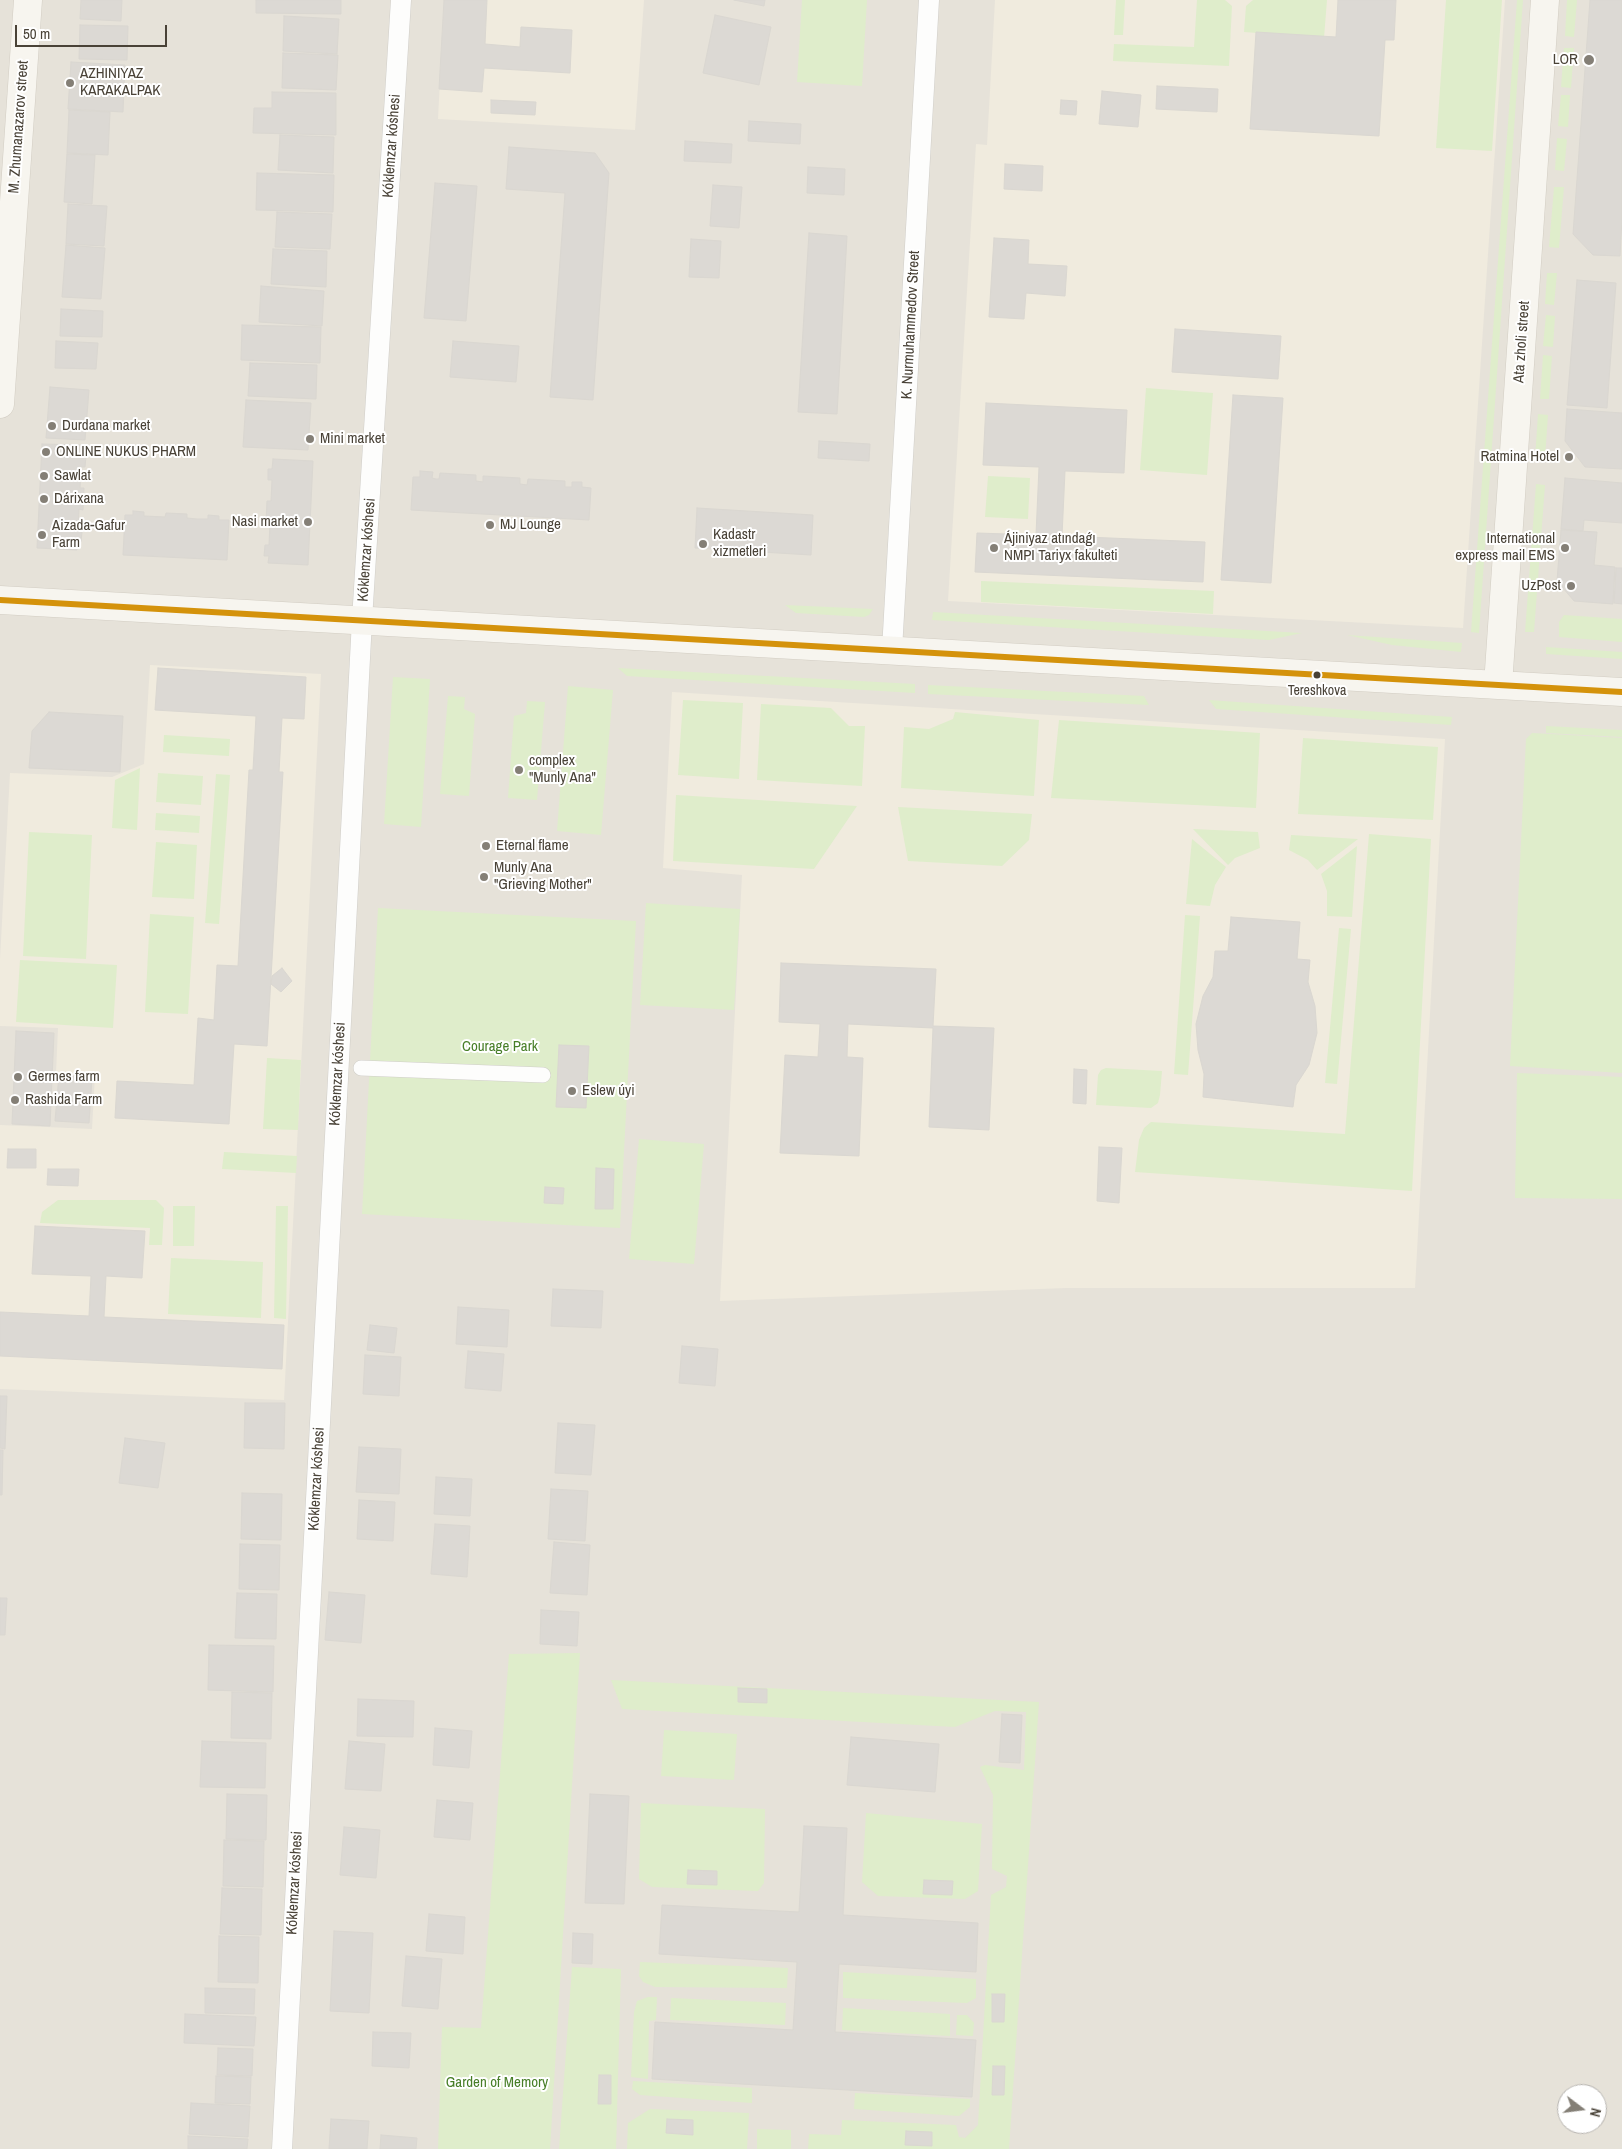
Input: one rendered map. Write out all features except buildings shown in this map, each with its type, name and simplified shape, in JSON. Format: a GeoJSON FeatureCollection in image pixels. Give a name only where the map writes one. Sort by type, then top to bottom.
{"type":"FeatureCollection","features":[{"type":"Feature","properties":{"kind":"main road","name":"M. Zhumanazarov street"},"geometry":{"type":"LineString","coordinates":[[0,404],[28,0]]}},
{"type":"Feature","properties":{"kind":"main road","name":"Ata zholi street"},"geometry":{"type":"LineString","coordinates":[[1498,685],[1545,0]]}},
{"type":"Feature","properties":{"kind":"main road"},"geometry":{"type":"LineString","coordinates":[[0,600],[1622,692]]}},
{"type":"Feature","properties":{"kind":"street","name":"Kóklemzar kóshesi"},"geometry":{"type":"LineString","coordinates":[[282,2149],[362,620],[401,0]]}},
{"type":"Feature","properties":{"kind":"street","name":"K. Nurmuhammedov Street"},"geometry":{"type":"LineString","coordinates":[[892,650],[929,0]]}},
{"type":"Feature","properties":{"kind":"street"},"geometry":{"type":"LineString","coordinates":[[362,1068],[543,1075]]}},
{"type":"Feature","properties":{"kind":"shaded area"},"geometry":{"type":"Polygon","coordinates":[[[0,0],[1622,0],[1622,2149],[0,2149],[0,0]]]}},
{"type":"Feature","properties":{"kind":"shaded area"},"geometry":{"type":"Polygon","coordinates":[[[444,0],[644,0],[635,130],[438,119],[444,0]]]}},
{"type":"Feature","properties":{"kind":"shaded area"},"geometry":{"type":"Polygon","coordinates":[[[995,0],[1505,0],[1463,628],[948,601],[976,144],[987,145],[995,0]]]}},
{"type":"Feature","properties":{"kind":"shaded area"},"geometry":{"type":"Polygon","coordinates":[[[150,665],[321,674],[284,1400],[0,1389],[0,1125],[92,1129],[95,1075],[56,1073],[58,1028],[0,1026],[0,959],[10,773],[112,777],[144,764],[150,665]]]}},
{"type":"Feature","properties":{"kind":"shaded area"},"geometry":{"type":"Polygon","coordinates":[[[672,692],[1445,739],[1415,1288],[1066,1288],[720,1301],[742,875],[663,868],[672,692]]]}},
{"type":"Feature","properties":{"kind":"green space"},"geometry":{"type":"Polygon","coordinates":[[[802,0],[867,0],[862,86],[797,82],[802,0]]]}},
{"type":"Feature","properties":{"kind":"green space"},"geometry":{"type":"Polygon","coordinates":[[[1116,0],[1125,0],[1123,35],[1114,35],[1116,0]]]}},
{"type":"Feature","properties":{"kind":"green space"},"geometry":{"type":"Polygon","coordinates":[[[1197,0],[1225,0],[1232,6],[1229,66],[1113,61],[1114,44],[1194,47],[1197,0]]]}},
{"type":"Feature","properties":{"kind":"green space"},"geometry":{"type":"Polygon","coordinates":[[[1253,0],[1327,0],[1324,38],[1244,32],[1246,6],[1253,0]]]}},
{"type":"Feature","properties":{"kind":"green space"},"geometry":{"type":"Polygon","coordinates":[[[1446,0],[1502,0],[1492,151],[1436,148],[1446,0]]]}},
{"type":"Feature","properties":{"kind":"green space"},"geometry":{"type":"Polygon","coordinates":[[[1517,0],[1523,0],[1479,633],[1471,632],[1517,0]]]}},
{"type":"Feature","properties":{"kind":"green space"},"geometry":{"type":"Polygon","coordinates":[[[1567,0],[1577,0],[1574,37],[1565,36],[1567,0]]]}},
{"type":"Feature","properties":{"kind":"green space"},"geometry":{"type":"Polygon","coordinates":[[[1564,48],[1574,48],[1571,88],[1561,87],[1564,48]]]}},
{"type":"Feature","properties":{"kind":"green space"},"geometry":{"type":"Polygon","coordinates":[[[1561,95],[1570,95],[1568,127],[1558,126],[1561,95]]]}},
{"type":"Feature","properties":{"kind":"green space"},"geometry":{"type":"Polygon","coordinates":[[[1557,138],[1567,139],[1564,171],[1555,170],[1557,138]]]}},
{"type":"Feature","properties":{"kind":"green space"},"geometry":{"type":"Polygon","coordinates":[[[1554,187],[1564,187],[1559,248],[1549,247],[1554,187]]]}},
{"type":"Feature","properties":{"kind":"green space"},"geometry":{"type":"Polygon","coordinates":[[[1547,273],[1557,273],[1554,305],[1545,304],[1547,273]]]}},
{"type":"Feature","properties":{"kind":"green space"},"geometry":{"type":"Polygon","coordinates":[[[1546,315],[1555,316],[1553,347],[1543,346],[1546,315]]]}},
{"type":"Feature","properties":{"kind":"green space"},"geometry":{"type":"Polygon","coordinates":[[[1543,355],[1552,356],[1549,399],[1540,399],[1543,355]]]}},
{"type":"Feature","properties":{"kind":"green space"},"geometry":{"type":"Polygon","coordinates":[[[1146,388],[1213,393],[1207,475],[1140,470],[1146,388]]]}},
{"type":"Feature","properties":{"kind":"green space"},"geometry":{"type":"Polygon","coordinates":[[[1538,414],[1548,415],[1545,458],[1535,458],[1538,414]]]}},
{"type":"Feature","properties":{"kind":"green space"},"geometry":{"type":"Polygon","coordinates":[[[988,476],[1030,478],[1028,519],[985,517],[988,476]]]}},
{"type":"Feature","properties":{"kind":"green space"},"geometry":{"type":"Polygon","coordinates":[[[1536,484],[1545,485],[1534,632],[1525,632],[1536,484]]]}},
{"type":"Feature","properties":{"kind":"green space"},"geometry":{"type":"Polygon","coordinates":[[[981,581],[1214,591],[1213,614],[981,602],[981,581]]]}},
{"type":"Feature","properties":{"kind":"green space"},"geometry":{"type":"Polygon","coordinates":[[[785,605],[873,609],[869,615],[864,617],[796,613],[785,605]]]}},
{"type":"Feature","properties":{"kind":"green space"},"geometry":{"type":"Polygon","coordinates":[[[933,612],[1302,633],[1269,640],[932,620],[933,612]]]}},
{"type":"Feature","properties":{"kind":"green space"},"geometry":{"type":"Polygon","coordinates":[[[1564,615],[1622,619],[1622,642],[1559,637],[1559,622],[1564,615]]]}},
{"type":"Feature","properties":{"kind":"green space"},"geometry":{"type":"Polygon","coordinates":[[[1347,635],[1462,643],[1461,652],[1392,645],[1347,635]]]}},
{"type":"Feature","properties":{"kind":"green space"},"geometry":{"type":"Polygon","coordinates":[[[1546,647],[1622,652],[1622,659],[1546,654],[1546,647]]]}},
{"type":"Feature","properties":{"kind":"green space"},"geometry":{"type":"Polygon","coordinates":[[[618,668],[915,684],[915,693],[627,676],[618,668]]]}},
{"type":"Feature","properties":{"kind":"green space"},"geometry":{"type":"Polygon","coordinates":[[[393,677],[430,679],[421,827],[384,824],[393,677]]]}},
{"type":"Feature","properties":{"kind":"green space"},"geometry":{"type":"Polygon","coordinates":[[[928,685],[1144,696],[1149,705],[928,694],[928,685]]]}},
{"type":"Feature","properties":{"kind":"green space"},"geometry":{"type":"Polygon","coordinates":[[[568,686],[613,690],[601,835],[557,831],[568,686]]]}},
{"type":"Feature","properties":{"kind":"green space"},"geometry":{"type":"Polygon","coordinates":[[[448,696],[465,697],[464,709],[475,714],[469,796],[440,794],[448,696]]]}},
{"type":"Feature","properties":{"kind":"green space"},"geometry":{"type":"Polygon","coordinates":[[[683,700],[743,703],[739,779],[678,775],[683,700]]]}},
{"type":"Feature","properties":{"kind":"green space"},"geometry":{"type":"Polygon","coordinates":[[[1209,700],[1452,717],[1451,725],[1216,709],[1209,700]]]}},
{"type":"Feature","properties":{"kind":"green space"},"geometry":{"type":"Polygon","coordinates":[[[527,701],[545,702],[537,800],[508,798],[514,716],[526,713],[527,701]]]}},
{"type":"Feature","properties":{"kind":"green space"},"geometry":{"type":"Polygon","coordinates":[[[761,704],[831,708],[849,726],[865,726],[862,786],[757,780],[761,704]]]}},
{"type":"Feature","properties":{"kind":"green space"},"geometry":{"type":"Polygon","coordinates":[[[955,712],[1039,720],[1034,796],[901,788],[904,727],[929,729],[953,719],[955,712]]]}},
{"type":"Feature","properties":{"kind":"green space"},"geometry":{"type":"Polygon","coordinates":[[[1059,720],[1260,733],[1256,808],[1051,798],[1059,720]]]}},
{"type":"Feature","properties":{"kind":"green space"},"geometry":{"type":"Polygon","coordinates":[[[1546,726],[1622,730],[1622,737],[1546,733],[1546,726]]]}},
{"type":"Feature","properties":{"kind":"green space"},"geometry":{"type":"Polygon","coordinates":[[[1532,733],[1622,738],[1622,1073],[1510,1066],[1526,739],[1532,733]]]}},
{"type":"Feature","properties":{"kind":"green space"},"geometry":{"type":"Polygon","coordinates":[[[164,735],[230,739],[229,756],[163,752],[164,735]]]}},
{"type":"Feature","properties":{"kind":"green space"},"geometry":{"type":"Polygon","coordinates":[[[1303,738],[1438,747],[1433,820],[1298,814],[1303,738]]]}},
{"type":"Feature","properties":{"kind":"green space"},"geometry":{"type":"Polygon","coordinates":[[[140,768],[137,830],[112,828],[115,780],[140,768]]]}},
{"type":"Feature","properties":{"kind":"green space"},"geometry":{"type":"Polygon","coordinates":[[[158,773],[203,776],[201,805],[156,802],[158,773]]]}},
{"type":"Feature","properties":{"kind":"green space"},"geometry":{"type":"Polygon","coordinates":[[[216,774],[230,775],[219,924],[205,923],[216,774]]]}},
{"type":"Feature","properties":{"kind":"green space"},"geometry":{"type":"Polygon","coordinates":[[[676,795],[857,806],[814,869],[673,861],[676,795]]]}},
{"type":"Feature","properties":{"kind":"green space"},"geometry":{"type":"Polygon","coordinates":[[[898,807],[1032,814],[1029,840],[1002,866],[908,861],[898,807]]]}},
{"type":"Feature","properties":{"kind":"green space"},"geometry":{"type":"Polygon","coordinates":[[[156,813],[200,816],[199,833],[155,830],[156,813]]]}},
{"type":"Feature","properties":{"kind":"green space"},"geometry":{"type":"Polygon","coordinates":[[[1193,829],[1258,832],[1260,848],[1235,858],[1228,865],[1193,829]]]}},
{"type":"Feature","properties":{"kind":"green space"},"geometry":{"type":"Polygon","coordinates":[[[29,832],[92,835],[86,959],[23,956],[29,832]]]}},
{"type":"Feature","properties":{"kind":"green space"},"geometry":{"type":"Polygon","coordinates":[[[1369,834],[1431,839],[1412,1191],[1135,1172],[1139,1140],[1144,1128],[1151,1122],[1345,1134],[1369,834]]]}},
{"type":"Feature","properties":{"kind":"green space"},"geometry":{"type":"Polygon","coordinates":[[[1291,835],[1358,839],[1317,870],[1308,860],[1289,850],[1291,835]]]}},
{"type":"Feature","properties":{"kind":"green space"},"geometry":{"type":"Polygon","coordinates":[[[1192,839],[1226,867],[1215,885],[1210,906],[1186,904],[1192,839]]]}},
{"type":"Feature","properties":{"kind":"green space"},"geometry":{"type":"Polygon","coordinates":[[[156,842],[197,845],[194,899],[152,897],[156,842]]]}},
{"type":"Feature","properties":{"kind":"green space"},"geometry":{"type":"Polygon","coordinates":[[[1357,846],[1352,917],[1327,916],[1327,891],[1321,874],[1357,846]]]}},
{"type":"Feature","properties":{"kind":"green space"},"geometry":{"type":"Polygon","coordinates":[[[646,903],[740,909],[734,1010],[640,1005],[646,903]]]}},
{"type":"Feature","properties":{"kind":"green space","name":"Courage Park"},"geometry":{"type":"Polygon","coordinates":[[[378,908],[636,921],[620,1228],[362,1214],[378,908]]]}},
{"type":"Feature","properties":{"kind":"green space"},"geometry":{"type":"Polygon","coordinates":[[[150,914],[194,917],[188,1014],[145,1012],[150,914]]]}},
{"type":"Feature","properties":{"kind":"green space"},"geometry":{"type":"Polygon","coordinates":[[[1185,915],[1200,916],[1188,1075],[1174,1074],[1185,915]]]}},
{"type":"Feature","properties":{"kind":"green space"},"geometry":{"type":"Polygon","coordinates":[[[1339,928],[1351,929],[1337,1084],[1325,1083],[1339,928]]]}},
{"type":"Feature","properties":{"kind":"green space"},"geometry":{"type":"Polygon","coordinates":[[[20,960],[117,965],[113,1028],[16,1022],[20,960]]]}},
{"type":"Feature","properties":{"kind":"green space"},"geometry":{"type":"Polygon","coordinates":[[[267,1058],[301,1060],[298,1130],[263,1129],[267,1058]]]}},
{"type":"Feature","properties":{"kind":"green space"},"geometry":{"type":"Polygon","coordinates":[[[1106,1068],[1162,1071],[1158,1103],[1151,1108],[1096,1105],[1098,1075],[1101,1070],[1106,1068]]]}},
{"type":"Feature","properties":{"kind":"green space"},"geometry":{"type":"Polygon","coordinates":[[[1517,1073],[1622,1077],[1622,1199],[1515,1198],[1517,1073]]]}},
{"type":"Feature","properties":{"kind":"green space"},"geometry":{"type":"Polygon","coordinates":[[[639,1139],[704,1144],[694,1264],[629,1259],[639,1139]]]}},
{"type":"Feature","properties":{"kind":"green space"},"geometry":{"type":"Polygon","coordinates":[[[224,1152],[297,1156],[296,1173],[222,1169],[224,1152]]]}},
{"type":"Feature","properties":{"kind":"green space"},"geometry":{"type":"Polygon","coordinates":[[[58,1200],[156,1200],[164,1208],[162,1245],[149,1245],[150,1228],[40,1223],[42,1212],[58,1200]]]}},
{"type":"Feature","properties":{"kind":"green space"},"geometry":{"type":"Polygon","coordinates":[[[173,1206],[195,1206],[194,1246],[173,1246],[173,1206]]]}},
{"type":"Feature","properties":{"kind":"green space"},"geometry":{"type":"Polygon","coordinates":[[[276,1206],[288,1206],[286,1319],[274,1318],[276,1206]]]}},
{"type":"Feature","properties":{"kind":"green space"},"geometry":{"type":"Polygon","coordinates":[[[171,1258],[263,1262],[261,1318],[168,1314],[171,1258]]]}},
{"type":"Feature","properties":{"kind":"green space","name":"Garden of Memory"},"geometry":{"type":"Polygon","coordinates":[[[580,1653],[550,2149],[438,2149],[442,2027],[481,2028],[509,1654],[580,1653]]]}},
{"type":"Feature","properties":{"kind":"green space"},"geometry":{"type":"Polygon","coordinates":[[[611,1680],[1039,1702],[1009,2149],[808,2149],[809,2134],[841,2135],[842,2120],[956,2125],[959,2137],[965,2138],[978,2125],[991,1895],[1006,1887],[1007,1876],[992,1869],[993,1795],[980,1767],[985,1765],[1024,1770],[1026,1712],[995,1711],[955,1727],[622,1709],[611,1680]]]}},
{"type":"Feature","properties":{"kind":"green space"},"geometry":{"type":"Polygon","coordinates":[[[664,1730],[737,1734],[734,1780],[661,1776],[664,1730]]]}},
{"type":"Feature","properties":{"kind":"green space"},"geometry":{"type":"Polygon","coordinates":[[[641,1803],[765,1809],[764,1883],[758,1891],[652,1887],[639,1879],[641,1803]]]}},
{"type":"Feature","properties":{"kind":"green space"},"geometry":{"type":"Polygon","coordinates":[[[866,1813],[982,1824],[978,1891],[965,1899],[878,1896],[862,1882],[866,1813]]]}},
{"type":"Feature","properties":{"kind":"green space"},"geometry":{"type":"Polygon","coordinates":[[[640,1962],[788,1968],[787,1988],[655,1987],[643,1982],[639,1976],[640,1962]]]}},
{"type":"Feature","properties":{"kind":"green space"},"geometry":{"type":"Polygon","coordinates":[[[572,1967],[621,1969],[616,2149],[559,2149],[572,1967]]]}},
{"type":"Feature","properties":{"kind":"green space"},"geometry":{"type":"Polygon","coordinates":[[[843,1972],[976,1979],[976,1998],[967,2003],[843,1998],[843,1972]]]}},
{"type":"Feature","properties":{"kind":"green space"},"geometry":{"type":"Polygon","coordinates":[[[648,1997],[657,1997],[656,2020],[649,2021],[648,2079],[631,2077],[634,2012],[637,2001],[648,1997]]]}},
{"type":"Feature","properties":{"kind":"green space"},"geometry":{"type":"Polygon","coordinates":[[[671,1998],[786,2003],[785,2025],[670,2020],[671,1998]]]}},
{"type":"Feature","properties":{"kind":"green space"},"geometry":{"type":"Polygon","coordinates":[[[843,2008],[950,2014],[950,2036],[842,2030],[843,2008]]]}},
{"type":"Feature","properties":{"kind":"green space"},"geometry":{"type":"Polygon","coordinates":[[[957,2015],[967,2015],[974,2023],[973,2036],[956,2035],[957,2015]]]}},
{"type":"Feature","properties":{"kind":"green space"},"geometry":{"type":"Polygon","coordinates":[[[633,2081],[752,2088],[752,2103],[640,2095],[632,2089],[633,2081]]]}},
{"type":"Feature","properties":{"kind":"green space"},"geometry":{"type":"Polygon","coordinates":[[[855,2093],[970,2099],[970,2107],[959,2116],[854,2109],[855,2093]]]}},
{"type":"Feature","properties":{"kind":"green space"},"geometry":{"type":"Polygon","coordinates":[[[650,2109],[749,2113],[747,2149],[627,2149],[628,2123],[650,2109]]]}},
{"type":"Feature","properties":{"kind":"green space"},"geometry":{"type":"Polygon","coordinates":[[[757,2129],[791,2130],[791,2149],[757,2149],[757,2129]]]}},
{"type":"Feature","properties":{"kind":"transit line"},"geometry":{"type":"LineString","coordinates":[[0,600],[1622,692]]}},
{"type":"Feature","properties":{"kind":"place","name":"LOR"},"geometry":{"type":"Point","coordinates":[1589,60]}},
{"type":"Feature","properties":{"kind":"place","name":"AZHINIYAZ KARAKALPAK"},"geometry":{"type":"Point","coordinates":[70,83]}},
{"type":"Feature","properties":{"kind":"place","name":"Durdana market"},"geometry":{"type":"Point","coordinates":[52,426]}},
{"type":"Feature","properties":{"kind":"place","name":"Mini market"},"geometry":{"type":"Point","coordinates":[310,439]}},
{"type":"Feature","properties":{"kind":"place","name":"ONLINE NUKUS PHARM"},"geometry":{"type":"Point","coordinates":[46,452]}},
{"type":"Feature","properties":{"kind":"place","name":"Ratmina Hotel"},"geometry":{"type":"Point","coordinates":[1569,457]}},
{"type":"Feature","properties":{"kind":"place","name":"Sawlat"},"geometry":{"type":"Point","coordinates":[44,476]}},
{"type":"Feature","properties":{"kind":"place","name":"Dárixana"},"geometry":{"type":"Point","coordinates":[44,499]}},
{"type":"Feature","properties":{"kind":"place","name":"Nasi market"},"geometry":{"type":"Point","coordinates":[308,522]}},
{"type":"Feature","properties":{"kind":"place","name":"MJ Lounge"},"geometry":{"type":"Point","coordinates":[490,525]}},
{"type":"Feature","properties":{"kind":"place","name":"Aizada-Gafur Farm"},"geometry":{"type":"Point","coordinates":[42,535]}},
{"type":"Feature","properties":{"kind":"place","name":"Kadastr xizmetleri"},"geometry":{"type":"Point","coordinates":[703,544]}},
{"type":"Feature","properties":{"kind":"place","name":"Ájiniyaz atındaǵı NMPI Tariyx fakulteti"},"geometry":{"type":"Point","coordinates":[994,548]}},
{"type":"Feature","properties":{"kind":"place","name":"International express mail EMS"},"geometry":{"type":"Point","coordinates":[1565,548]}},
{"type":"Feature","properties":{"kind":"place","name":"UzPost"},"geometry":{"type":"Point","coordinates":[1571,586]}},
{"type":"Feature","properties":{"kind":"place","name":"Tereshkova"},"geometry":{"type":"Point","coordinates":[1317,675]}},
{"type":"Feature","properties":{"kind":"place","name":"complex \"Munly Ana\""},"geometry":{"type":"Point","coordinates":[519,770]}},
{"type":"Feature","properties":{"kind":"place","name":"Eternal flame"},"geometry":{"type":"Point","coordinates":[486,846]}},
{"type":"Feature","properties":{"kind":"place","name":"Munly Ana \"Grieving Mother\""},"geometry":{"type":"Point","coordinates":[484,877]}},
{"type":"Feature","properties":{"kind":"place","name":"Germes farm"},"geometry":{"type":"Point","coordinates":[18,1077]}},
{"type":"Feature","properties":{"kind":"place","name":"Eslew úyi"},"geometry":{"type":"Point","coordinates":[572,1091]}},
{"type":"Feature","properties":{"kind":"place","name":"Rashida Farm"},"geometry":{"type":"Point","coordinates":[15,1100]}}]}
